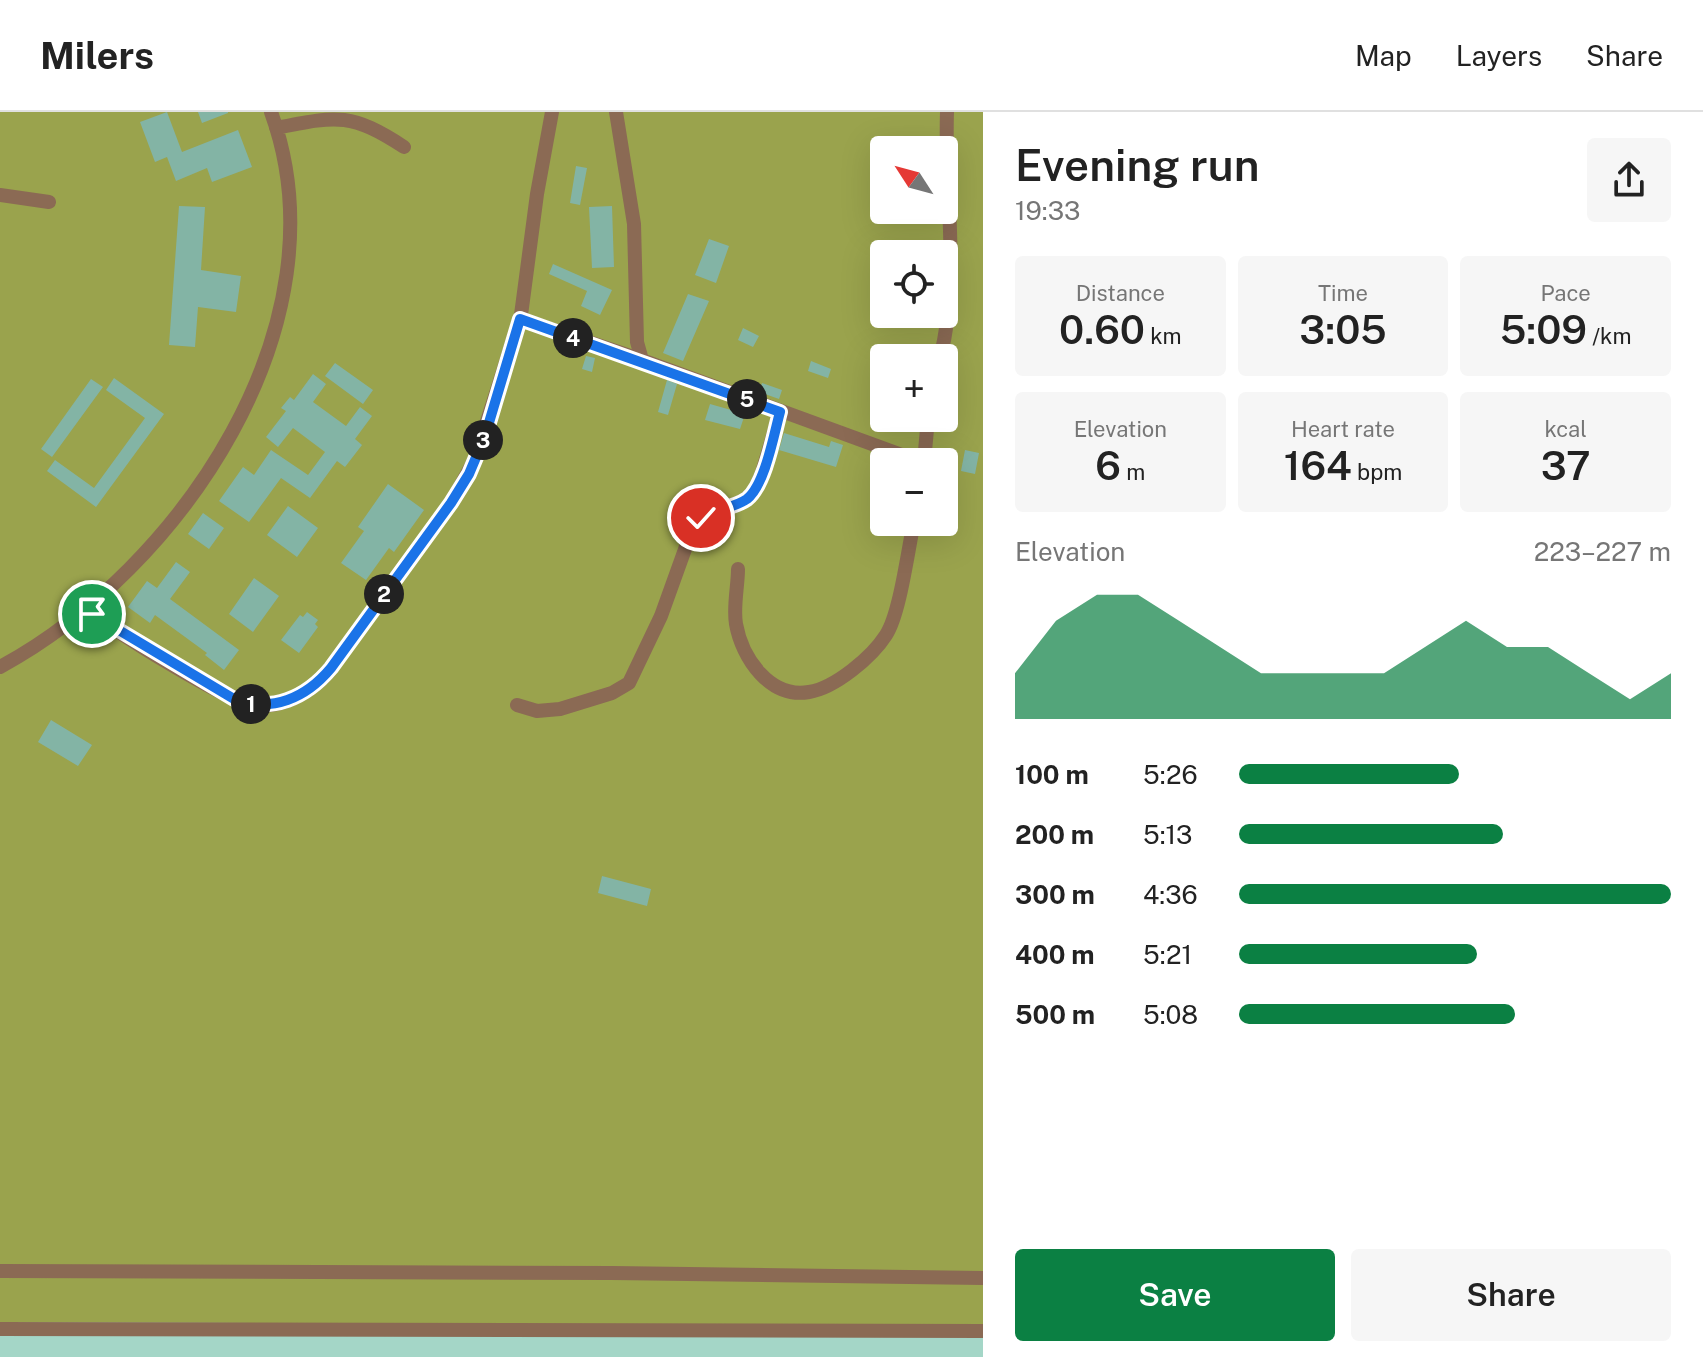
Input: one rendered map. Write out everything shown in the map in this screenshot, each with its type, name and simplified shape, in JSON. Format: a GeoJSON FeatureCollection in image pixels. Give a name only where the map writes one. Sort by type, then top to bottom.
{"type":"FeatureCollection","features":[{"type":"Feature","properties":{"kind":"street"},"geometry":{"type":"LineString","coordinates":[[0,649],[4,664],[36,645],[86,607],[141,556],[176,515],[216,457],[254,388],[267,357],[282,305],[290,233],[288,190],[271,112]]}},
{"type":"Feature","properties":{"kind":"street"},"geometry":{"type":"LineString","coordinates":[[86,607],[134,641],[234,699],[256,706],[287,701],[305,693],[331,668],[461,487],[485,436],[520,319],[552,112]]}},
{"type":"Feature","properties":{"kind":"street"},"geometry":{"type":"LineString","coordinates":[[616,112],[633,208],[637,342],[642,360]]}},
{"type":"Feature","properties":{"kind":"street"},"geometry":{"type":"LineString","coordinates":[[943,344],[949,285],[947,112]]}},
{"type":"Feature","properties":{"kind":"street"},"geometry":{"type":"LineString","coordinates":[[276,128],[334,117],[357,119],[382,131],[404,147]]}},
{"type":"Feature","properties":{"kind":"street"},"geometry":{"type":"LineString","coordinates":[[0,195],[49,202]]}},
{"type":"Feature","properties":{"kind":"street"},"geometry":{"type":"LineString","coordinates":[[520,319],[882,448]]}},
{"type":"Feature","properties":{"kind":"street"},"geometry":{"type":"LineString","coordinates":[[517,705],[537,711],[560,709],[612,693],[629,683],[661,616],[693,527],[707,514],[743,501],[753,493],[780,412]]}},
{"type":"Feature","properties":{"kind":"street"},"geometry":{"type":"LineString","coordinates":[[738,569],[736,623],[747,657],[759,674],[776,685],[794,693],[812,692],[846,676],[887,634],[896,612],[911,536]]}},
{"type":"Feature","properties":{"kind":"street"},"geometry":{"type":"LineString","coordinates":[[0,1271],[983,1278]]}},
{"type":"Feature","properties":{"kind":"street"},"geometry":{"type":"LineString","coordinates":[[0,1329],[983,1331]]}},
{"type":"Feature","properties":{"kind":"green space"},"geometry":{"type":"Polygon","coordinates":[[[0,112],[983,112],[983,1326],[0,1322],[0,112]]]}},
{"type":"Feature","properties":{"kind":"building"},"geometry":{"type":"Polygon","coordinates":[[[167,112],[182,152],[238,130],[252,167],[212,182],[207,168],[176,181],[167,157],[155,162],[140,122],[167,112]]]}},
{"type":"Feature","properties":{"kind":"building"},"geometry":{"type":"Polygon","coordinates":[[[198,112],[228,112],[228,113],[202,123],[198,112]]]}},
{"type":"Feature","properties":{"kind":"building"},"geometry":{"type":"Polygon","coordinates":[[[576,166],[587,168],[580,205],[570,203],[576,166]]]}},
{"type":"Feature","properties":{"kind":"building"},"geometry":{"type":"Polygon","coordinates":[[[179,206],[205,207],[201,270],[241,276],[236,312],[198,307],[195,347],[169,345],[179,206]]]}},
{"type":"Feature","properties":{"kind":"building"},"geometry":{"type":"Polygon","coordinates":[[[612,206],[614,267],[592,268],[589,207],[612,206]]]}},
{"type":"Feature","properties":{"kind":"building"},"geometry":{"type":"Polygon","coordinates":[[[709,239],[729,246],[716,283],[695,275],[709,239]]]}},
{"type":"Feature","properties":{"kind":"building"},"geometry":{"type":"Polygon","coordinates":[[[553,264],[612,290],[600,315],[581,306],[587,291],[549,274],[553,264]]]}},
{"type":"Feature","properties":{"kind":"building"},"geometry":{"type":"Polygon","coordinates":[[[688,294],[709,301],[683,361],[663,353],[688,294]]]}},
{"type":"Feature","properties":{"kind":"building"},"geometry":{"type":"Polygon","coordinates":[[[743,328],[759,336],[753,347],[738,340],[743,328]]]}},
{"type":"Feature","properties":{"kind":"building"},"geometry":{"type":"Polygon","coordinates":[[[586,356],[595,358],[592,372],[582,369],[586,356]]]}},
{"type":"Feature","properties":{"kind":"building"},"geometry":{"type":"Polygon","coordinates":[[[811,361],[831,369],[828,378],[808,371],[811,361]]]}},
{"type":"Feature","properties":{"kind":"building"},"geometry":{"type":"Polygon","coordinates":[[[335,363],[373,390],[363,404],[325,376],[335,363]]]}},
{"type":"Feature","properties":{"kind":"building"},"geometry":{"type":"Polygon","coordinates":[[[313,374],[326,384],[313,402],[346,426],[360,407],[372,416],[355,439],[362,445],[345,467],[337,461],[310,498],[281,478],[249,522],[219,501],[243,467],[254,475],[271,450],[308,475],[325,452],[293,428],[278,447],[266,437],[286,411],[281,408],[290,397],[294,400],[313,374]]]}},
{"type":"Feature","properties":{"kind":"building"},"geometry":{"type":"Polygon","coordinates":[[[114,378],[164,414],[96,507],[47,471],[55,460],[94,488],[145,418],[106,390],[114,378]]]}},
{"type":"Feature","properties":{"kind":"building"},"geometry":{"type":"Polygon","coordinates":[[[91,379],[103,387],[52,457],[41,449],[91,379]]]}},
{"type":"Feature","properties":{"kind":"building"},"geometry":{"type":"Polygon","coordinates":[[[667,380],[677,384],[668,415],[658,412],[667,380]]]}},
{"type":"Feature","properties":{"kind":"building"},"geometry":{"type":"Polygon","coordinates":[[[762,383],[782,390],[779,399],[759,392],[762,383]]]}},
{"type":"Feature","properties":{"kind":"building"},"geometry":{"type":"Polygon","coordinates":[[[710,404],[745,414],[740,429],[705,420],[710,404]]]}},
{"type":"Feature","properties":{"kind":"building"},"geometry":{"type":"Polygon","coordinates":[[[784,433],[829,447],[831,441],[843,445],[836,467],[779,450],[784,433]]]}},
{"type":"Feature","properties":{"kind":"building"},"geometry":{"type":"Polygon","coordinates":[[[965,450],[979,453],[975,474],[961,471],[965,450]]]}},
{"type":"Feature","properties":{"kind":"building"},"geometry":{"type":"Polygon","coordinates":[[[388,484],[424,510],[394,552],[389,548],[366,580],[341,563],[364,531],[358,527],[388,484]]]}},
{"type":"Feature","properties":{"kind":"building"},"geometry":{"type":"Polygon","coordinates":[[[288,506],[318,528],[297,557],[267,535],[288,506]]]}},
{"type":"Feature","properties":{"kind":"building"},"geometry":{"type":"Polygon","coordinates":[[[203,513],[224,528],[209,549],[188,534],[203,513]]]}},
{"type":"Feature","properties":{"kind":"building"},"geometry":{"type":"Polygon","coordinates":[[[176,562],[190,572],[170,599],[239,650],[224,670],[205,655],[207,653],[155,615],[150,623],[128,607],[147,581],[157,588],[176,562]]]}},
{"type":"Feature","properties":{"kind":"building"},"geometry":{"type":"Polygon","coordinates":[[[254,578],[279,596],[253,632],[229,614],[254,578]]]}},
{"type":"Feature","properties":{"kind":"building"},"geometry":{"type":"Polygon","coordinates":[[[307,612],[318,620],[315,624],[318,627],[299,653],[281,640],[300,615],[303,617],[307,612]]]}},
{"type":"Feature","properties":{"kind":"building"},"geometry":{"type":"Polygon","coordinates":[[[51,720],[92,745],[78,766],[38,742],[51,720]]]}},
{"type":"Feature","properties":{"kind":"building"},"geometry":{"type":"Polygon","coordinates":[[[602,876],[651,889],[647,906],[598,893],[602,876]]]}},
{"type":"Feature","properties":{"kind":"route"},"geometry":{"type":"LineString","coordinates":[[92,614],[221,693],[244,703],[256,706],[276,704],[305,693],[331,668],[461,487],[485,436],[520,319],[642,360],[780,412],[757,488],[743,501],[713,510],[701,518]]}}]}
